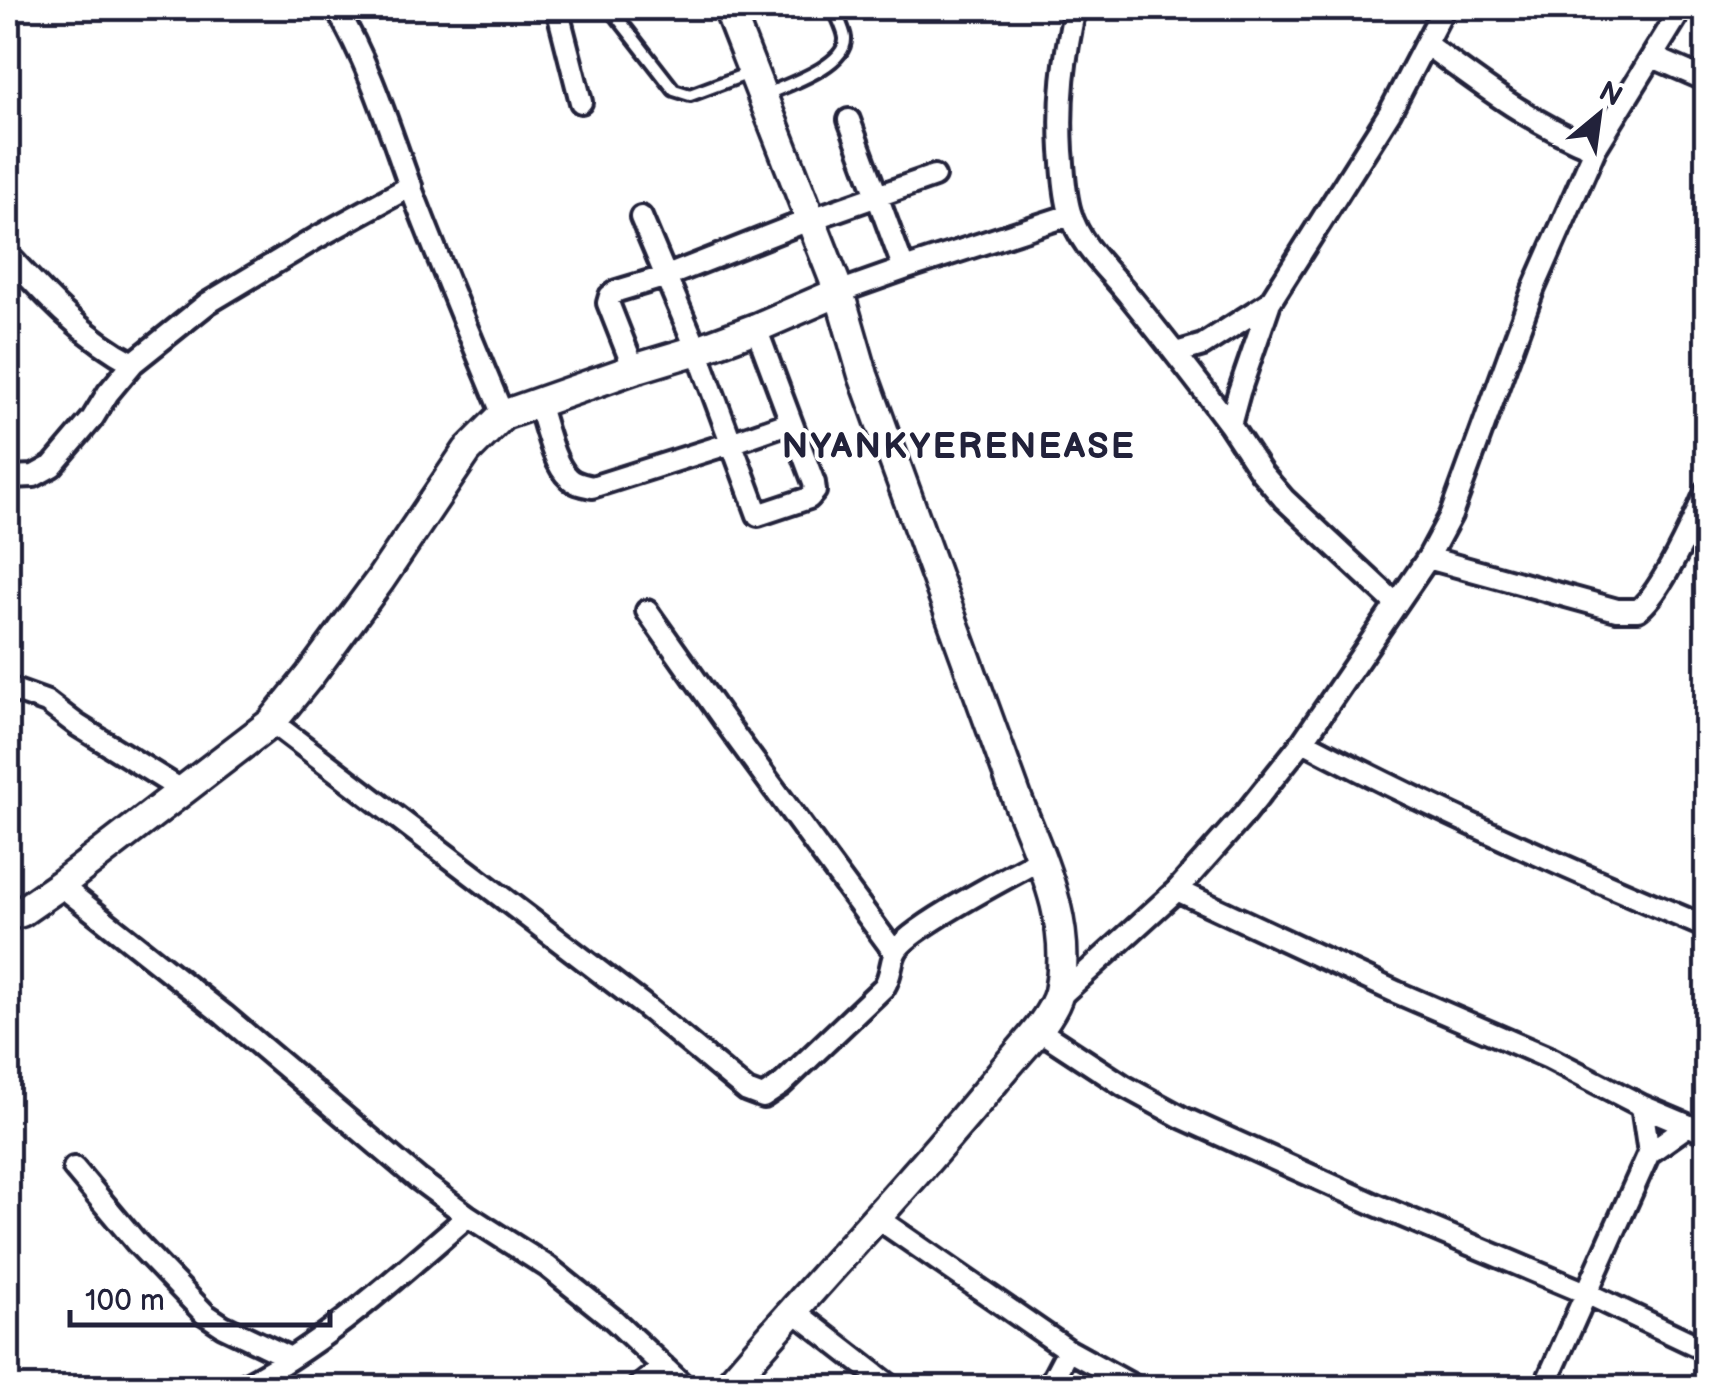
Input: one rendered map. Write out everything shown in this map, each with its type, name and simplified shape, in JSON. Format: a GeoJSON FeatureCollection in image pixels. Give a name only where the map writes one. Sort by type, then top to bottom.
{"type":"FeatureCollection","features":[{"type":"Feature","properties":{"kind":"street"},"geometry":{"type":"LineString","coordinates":[[336,8],[366,66],[503,415]]}},
{"type":"Feature","properties":{"kind":"street"},"geometry":{"type":"LineString","coordinates":[[557,8],[581,102]]}},
{"type":"Feature","properties":{"kind":"street"},"geometry":{"type":"LineString","coordinates":[[728,8],[838,292],[864,374],[1054,898],[1063,944],[1057,998]]}},
{"type":"Feature","properties":{"kind":"street"},"geometry":{"type":"LineString","coordinates":[[1074,8],[1060,110],[1064,188],[1070,215],[1084,243],[1176,353],[1284,499],[1395,602]]}},
{"type":"Feature","properties":{"kind":"street"},"geometry":{"type":"LineString","coordinates":[[1230,425],[1270,302],[1390,112],[1444,8]]}},
{"type":"Feature","properties":{"kind":"street"},"geometry":{"type":"LineString","coordinates":[[726,1388],[877,1218],[1037,1029],[1057,998],[1177,890],[1303,741],[1428,558],[1451,516],[1532,290],[1595,149],[1682,8]]}},
{"type":"Feature","properties":{"kind":"street"},"geometry":{"type":"LineString","coordinates":[[1426,44],[1523,114],[1595,149]]}},
{"type":"Feature","properties":{"kind":"street"},"geometry":{"type":"LineString","coordinates":[[1653,57],[1706,80]]}},
{"type":"Feature","properties":{"kind":"street"},"geometry":{"type":"LineString","coordinates":[[849,120],[904,268]]}},
{"type":"Feature","properties":{"kind":"street"},"geometry":{"type":"LineString","coordinates":[[634,369],[608,302],[610,296],[934,176]]}},
{"type":"Feature","properties":{"kind":"street"},"geometry":{"type":"LineString","coordinates":[[8,477],[34,476],[52,466],[133,363],[208,303],[411,186]]}},
{"type":"Feature","properties":{"kind":"street"},"geometry":{"type":"LineString","coordinates":[[8,915],[20,912],[60,886],[272,722],[380,580],[468,451],[503,415],[697,350],[904,268],[1070,215]]}},
{"type":"Feature","properties":{"kind":"street"},"geometry":{"type":"LineString","coordinates":[[641,216],[697,350],[758,515],[809,498],[815,490],[756,328]]}},
{"type":"Feature","properties":{"kind":"street"},"geometry":{"type":"LineString","coordinates":[[8,255],[53,303],[112,352],[133,363]]}},
{"type":"Feature","properties":{"kind":"street"},"geometry":{"type":"LineString","coordinates":[[1176,353],[1203,344],[1270,302]]}},
{"type":"Feature","properties":{"kind":"street"},"geometry":{"type":"LineString","coordinates":[[538,402],[559,466],[568,478],[592,487],[791,422]]}},
{"type":"Feature","properties":{"kind":"street"},"geometry":{"type":"LineString","coordinates":[[1428,558],[1616,610],[1638,610],[1652,597],[1706,492]]}},
{"type":"Feature","properties":{"kind":"street"},"geometry":{"type":"LineString","coordinates":[[647,611],[895,953]]}},
{"type":"Feature","properties":{"kind":"street"},"geometry":{"type":"LineString","coordinates":[[8,688],[47,702],[76,725],[183,791]]}},
{"type":"Feature","properties":{"kind":"street"},"geometry":{"type":"LineString","coordinates":[[272,722],[642,1004],[746,1092],[763,1098],[781,1086],[884,987],[898,947],[929,922],[1041,859]]}},
{"type":"Feature","properties":{"kind":"street"},"geometry":{"type":"LineString","coordinates":[[1303,741],[1442,811],[1706,927]]}},
{"type":"Feature","properties":{"kind":"street"},"geometry":{"type":"LineString","coordinates":[[60,886],[224,1015],[418,1179],[548,1267],[614,1320],[686,1388]]}},
{"type":"Feature","properties":{"kind":"street"},"geometry":{"type":"LineString","coordinates":[[1177,890],[1396,992],[1550,1058],[1697,1130]]}},
{"type":"Feature","properties":{"kind":"street"},"geometry":{"type":"LineString","coordinates":[[1037,1029],[1124,1086],[1182,1118],[1586,1293],[1706,1350]]}},
{"type":"Feature","properties":{"kind":"street"},"geometry":{"type":"LineString","coordinates":[[1544,1388],[1649,1153],[1642,1106]]}},
{"type":"Feature","properties":{"kind":"street"},"geometry":{"type":"LineString","coordinates":[[1649,1153],[1697,1130]]}},
{"type":"Feature","properties":{"kind":"street"},"geometry":{"type":"LineString","coordinates":[[74,1168],[136,1242],[206,1314],[290,1358]]}},
{"type":"Feature","properties":{"kind":"street"},"geometry":{"type":"LineString","coordinates":[[239,1388],[345,1321],[468,1216]]}},
{"type":"Feature","properties":{"kind":"street"},"geometry":{"type":"LineString","coordinates":[[877,1218],[1068,1350],[1137,1388]]}},
{"type":"Feature","properties":{"kind":"street"},"geometry":{"type":"LineString","coordinates":[[794,1311],[893,1388]]}},
{"type":"Feature","properties":{"kind":"street"},"geometry":{"type":"LineString","coordinates":[[1048,1388],[1068,1350]]}},
{"type":"Feature","properties":{"kind":"street"},"geometry":{"type":"LineString","coordinates":[[637,1388],[664,1367]]}},
{"type":"Feature","properties":{"kind":"lane"},"geometry":{"type":"LineString","coordinates":[[610,8],[674,90],[684,95],[757,84],[830,64],[841,56],[846,39],[834,8]]}},
{"type":"Feature","properties":{"kind":"district","name":"NYANKYERENEASE"},"geometry":{"type":"Point","coordinates":[959,446]}}]}
